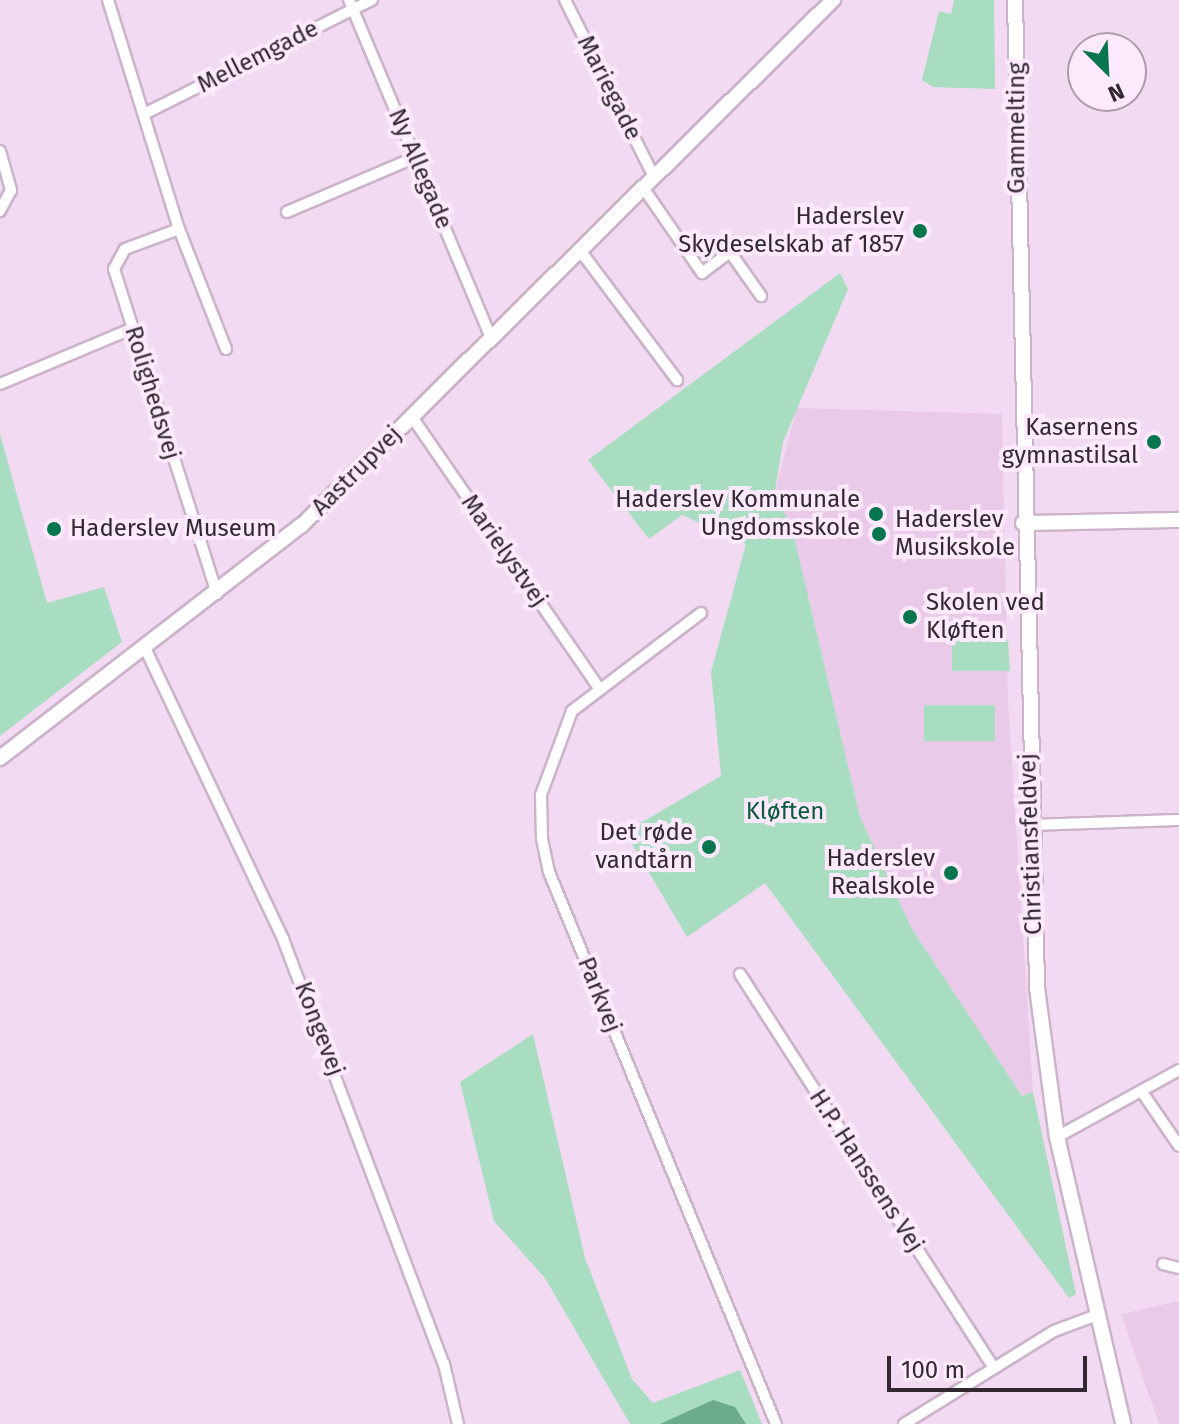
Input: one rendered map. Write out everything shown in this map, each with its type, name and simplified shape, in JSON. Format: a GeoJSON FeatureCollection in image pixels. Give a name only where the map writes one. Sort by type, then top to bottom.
{"type":"FeatureCollection","features":[{"type":"Feature","properties":{"kind":"street"},"geometry":{"type":"LineString","coordinates":[[108,0],[179,229],[226,349]]}},
{"type":"Feature","properties":{"kind":"street","name":"Mellemgade"},"geometry":{"type":"LineString","coordinates":[[144,114],[351,5],[372,0]]}},
{"type":"Feature","properties":{"kind":"street","name":"Mariegade"},"geometry":{"type":"LineString","coordinates":[[565,0],[648,181]]}},
{"type":"Feature","properties":{"kind":"street","name":"Aastrupvej"},"geometry":{"type":"LineString","coordinates":[[0,758],[217,594],[302,525],[833,0]]}},
{"type":"Feature","properties":{"kind":"street","name":"Gammelting"},"geometry":{"type":"LineString","coordinates":[[1015,0],[1017,256]]}},
{"type":"Feature","properties":{"kind":"street","name":"Ny Allegade"},"geometry":{"type":"LineString","coordinates":[[351,5],[491,337]]}},
{"type":"Feature","properties":{"kind":"street"},"geometry":{"type":"LineString","coordinates":[[0,151],[11,190],[0,211]]}},
{"type":"Feature","properties":{"kind":"street"},"geometry":{"type":"LineString","coordinates":[[287,212],[416,157]]}},
{"type":"Feature","properties":{"kind":"street"},"geometry":{"type":"LineString","coordinates":[[648,181],[702,273],[730,252],[761,296]]}},
{"type":"Feature","properties":{"kind":"street","name":"Rolighedsvej"},"geometry":{"type":"LineString","coordinates":[[179,229],[115,259],[131,329],[217,594]]}},
{"type":"Feature","properties":{"kind":"street"},"geometry":{"type":"LineString","coordinates":[[579,249],[677,380]]}},
{"type":"Feature","properties":{"kind":"street","name":"Christiansfeldvej"},"geometry":{"type":"LineString","coordinates":[[1017,256],[1029,825],[1037,988],[1057,1137],[1123,1424]]}},
{"type":"Feature","properties":{"kind":"street"},"geometry":{"type":"LineString","coordinates":[[0,384],[131,329]]}},
{"type":"Feature","properties":{"kind":"street","name":"Marielystvej"},"geometry":{"type":"LineString","coordinates":[[412,417],[597,685]]}},
{"type":"Feature","properties":{"kind":"street"},"geometry":{"type":"LineString","coordinates":[[1023,523],[1179,520]]}},
{"type":"Feature","properties":{"kind":"street","name":"Parkvej"},"geometry":{"type":"LineString","coordinates":[[701,613],[597,685],[572,711],[548,766],[541,795],[549,872],[776,1424]]}},
{"type":"Feature","properties":{"kind":"street","name":"Kongevej"},"geometry":{"type":"LineString","coordinates":[[145,648],[283,939],[444,1364],[458,1424]]}},
{"type":"Feature","properties":{"kind":"street"},"geometry":{"type":"LineString","coordinates":[[1029,825],[1179,820]]}},
{"type":"Feature","properties":{"kind":"street","name":"H.P. Hanssens Vej"},"geometry":{"type":"LineString","coordinates":[[740,974],[994,1368]]}},
{"type":"Feature","properties":{"kind":"street"},"geometry":{"type":"LineString","coordinates":[[1057,1137],[1179,1070]]}},
{"type":"Feature","properties":{"kind":"street"},"geometry":{"type":"LineString","coordinates":[[1142,1092],[1179,1146]]}},
{"type":"Feature","properties":{"kind":"street"},"geometry":{"type":"LineString","coordinates":[[1163,1264],[1179,1268]]}},
{"type":"Feature","properties":{"kind":"street"},"geometry":{"type":"LineString","coordinates":[[904,1424],[1054,1331],[1097,1315]]}},
{"type":"Feature","properties":{"kind":"shaded area"},"geometry":{"type":"Polygon","coordinates":[[[797,408],[1002,414],[1008,701],[1033,1092],[1022,1096],[912,929],[860,817],[794,536],[775,490],[797,408]]]}},
{"type":"Feature","properties":{"kind":"shaded area"},"geometry":{"type":"Polygon","coordinates":[[[1179,1301],[1179,1424],[1159,1424],[1121,1314],[1179,1301]]]}},
{"type":"Feature","properties":{"kind":"shaded area"},"geometry":{"type":"Polygon","coordinates":[[[713,1400],[735,1407],[746,1424],[660,1424],[713,1400]]]}},
{"type":"Feature","properties":{"kind":"green space"},"geometry":{"type":"Polygon","coordinates":[[[954,0],[994,0],[995,89],[933,87],[922,80],[939,11],[951,14],[954,0]]]}},
{"type":"Feature","properties":{"kind":"green space","name":"Kløften"},"geometry":{"type":"Polygon","coordinates":[[[840,273],[848,289],[783,442],[775,490],[794,536],[860,817],[912,929],[1022,1096],[1033,1092],[1076,1294],[1069,1298],[765,883],[687,937],[625,832],[721,776],[711,672],[746,544],[682,515],[649,539],[588,460],[840,273]]]}},
{"type":"Feature","properties":{"kind":"green space"},"geometry":{"type":"Polygon","coordinates":[[[0,434],[47,603],[104,587],[122,642],[0,736],[0,434]]]}},
{"type":"Feature","properties":{"kind":"green space"},"geometry":{"type":"Polygon","coordinates":[[[952,640],[1008,640],[1010,671],[952,671],[952,640]]]}},
{"type":"Feature","properties":{"kind":"green space"},"geometry":{"type":"Polygon","coordinates":[[[924,705],[995,705],[995,741],[924,741],[924,705]]]}},
{"type":"Feature","properties":{"kind":"green space"},"geometry":{"type":"Polygon","coordinates":[[[533,1034],[585,1258],[632,1379],[653,1403],[740,1370],[762,1424],[630,1424],[545,1278],[494,1221],[460,1082],[533,1034]]]}},
{"type":"Feature","properties":{"kind":"place","name":"Haderslev Skydeselskab af 1857"},"geometry":{"type":"Point","coordinates":[920,231]}},
{"type":"Feature","properties":{"kind":"place","name":"Kasernens gymnastilsal"},"geometry":{"type":"Point","coordinates":[1154,442]}},
{"type":"Feature","properties":{"kind":"place","name":"Haderslev Kommunale Ungdomsskole"},"geometry":{"type":"Point","coordinates":[876,514]}},
{"type":"Feature","properties":{"kind":"place","name":"Haderslev Museum"},"geometry":{"type":"Point","coordinates":[54,529]}},
{"type":"Feature","properties":{"kind":"place","name":"Haderslev Musikskole"},"geometry":{"type":"Point","coordinates":[879,534]}},
{"type":"Feature","properties":{"kind":"place","name":"Skolen ved Kløften"},"geometry":{"type":"Point","coordinates":[910,617]}},
{"type":"Feature","properties":{"kind":"place","name":"Det røde vandtårn"},"geometry":{"type":"Point","coordinates":[709,847]}},
{"type":"Feature","properties":{"kind":"place","name":"Haderslev Realskole"},"geometry":{"type":"Point","coordinates":[951,873]}}]}
